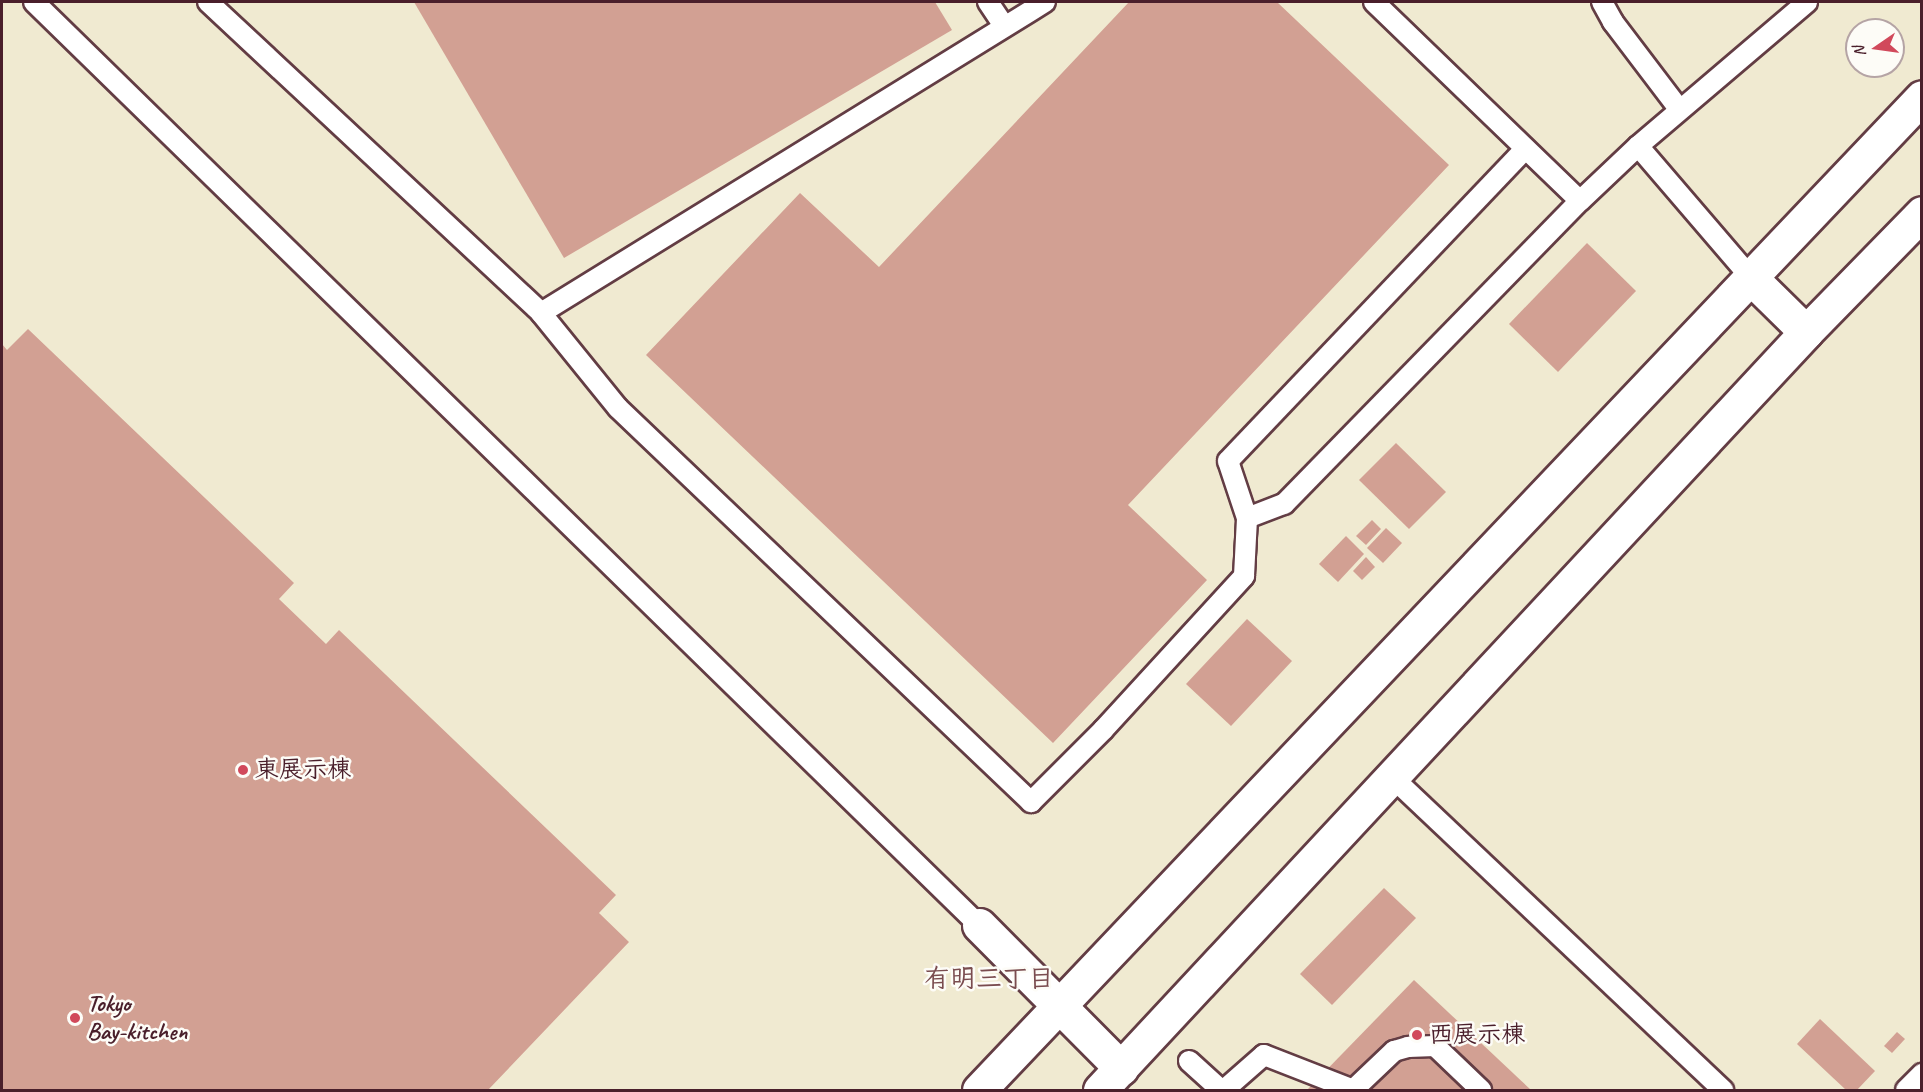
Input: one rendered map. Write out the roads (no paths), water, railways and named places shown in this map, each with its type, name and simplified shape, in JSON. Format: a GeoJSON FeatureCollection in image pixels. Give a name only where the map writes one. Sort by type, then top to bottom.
{"type":"FeatureCollection","features":[{"type":"Feature","properties":{"kind":"main road"},"geometry":{"type":"LineString","coordinates":[[979,1090],[1922,97]]}},
{"type":"Feature","properties":{"kind":"main road"},"geometry":{"type":"LineString","coordinates":[[979,926],[1061,1005],[1111,1079],[1806,332],[1922,213]]}},
{"type":"Feature","properties":{"kind":"main road"},"geometry":{"type":"LineString","coordinates":[[1751,278],[1806,332]]}},
{"type":"Feature","properties":{"kind":"lane"},"geometry":{"type":"LineString","coordinates":[[34,2],[979,926]]}},
{"type":"Feature","properties":{"kind":"lane"},"geometry":{"type":"LineString","coordinates":[[208,2],[540,313],[618,408],[1031,802],[1103,730],[1244,576],[1247,518],[1228,461],[1525,149]]}},
{"type":"Feature","properties":{"kind":"lane"},"geometry":{"type":"LineString","coordinates":[[988,2],[1004,26]]}},
{"type":"Feature","properties":{"kind":"lane"},"geometry":{"type":"LineString","coordinates":[[540,313],[1045,2]]}},
{"type":"Feature","properties":{"kind":"lane"},"geometry":{"type":"LineString","coordinates":[[1374,2],[1580,201]]}},
{"type":"Feature","properties":{"kind":"lane"},"geometry":{"type":"LineString","coordinates":[[1602,2],[1613,22],[1679,109]]}},
{"type":"Feature","properties":{"kind":"lane"},"geometry":{"type":"LineString","coordinates":[[1247,518],[1284,504],[1580,201],[1679,109],[1807,2]]}},
{"type":"Feature","properties":{"kind":"lane"},"geometry":{"type":"LineString","coordinates":[[1638,146],[1751,278]]}},
{"type":"Feature","properties":{"kind":"lane"},"geometry":{"type":"LineString","coordinates":[[1392,777],[1723,1090]]}},
{"type":"Feature","properties":{"kind":"lane"},"geometry":{"type":"LineString","coordinates":[[1189,1061],[1222,1090],[1252,1062],[1264,1055],[1354,1090],[1394,1051],[1408,1047],[1435,1046],[1481,1090]]}},
{"type":"Feature","properties":{"kind":"lane"},"geometry":{"type":"LineString","coordinates":[[1906,1090],[1922,1074]]}},
{"type":"Feature","properties":{"kind":"place","name":"東展示棟"},"geometry":{"type":"Point","coordinates":[243,770]}},
{"type":"Feature","properties":{"kind":"place","name":"Tokyo Bay-kitchen"},"geometry":{"type":"Point","coordinates":[75,1018]}},
{"type":"Feature","properties":{"kind":"place","name":"西展示棟"},"geometry":{"type":"Point","coordinates":[1417,1035]}},
{"type":"Feature","properties":{"kind":"district","name":"有明三丁目"},"geometry":{"type":"Point","coordinates":[989,979]}}]}
